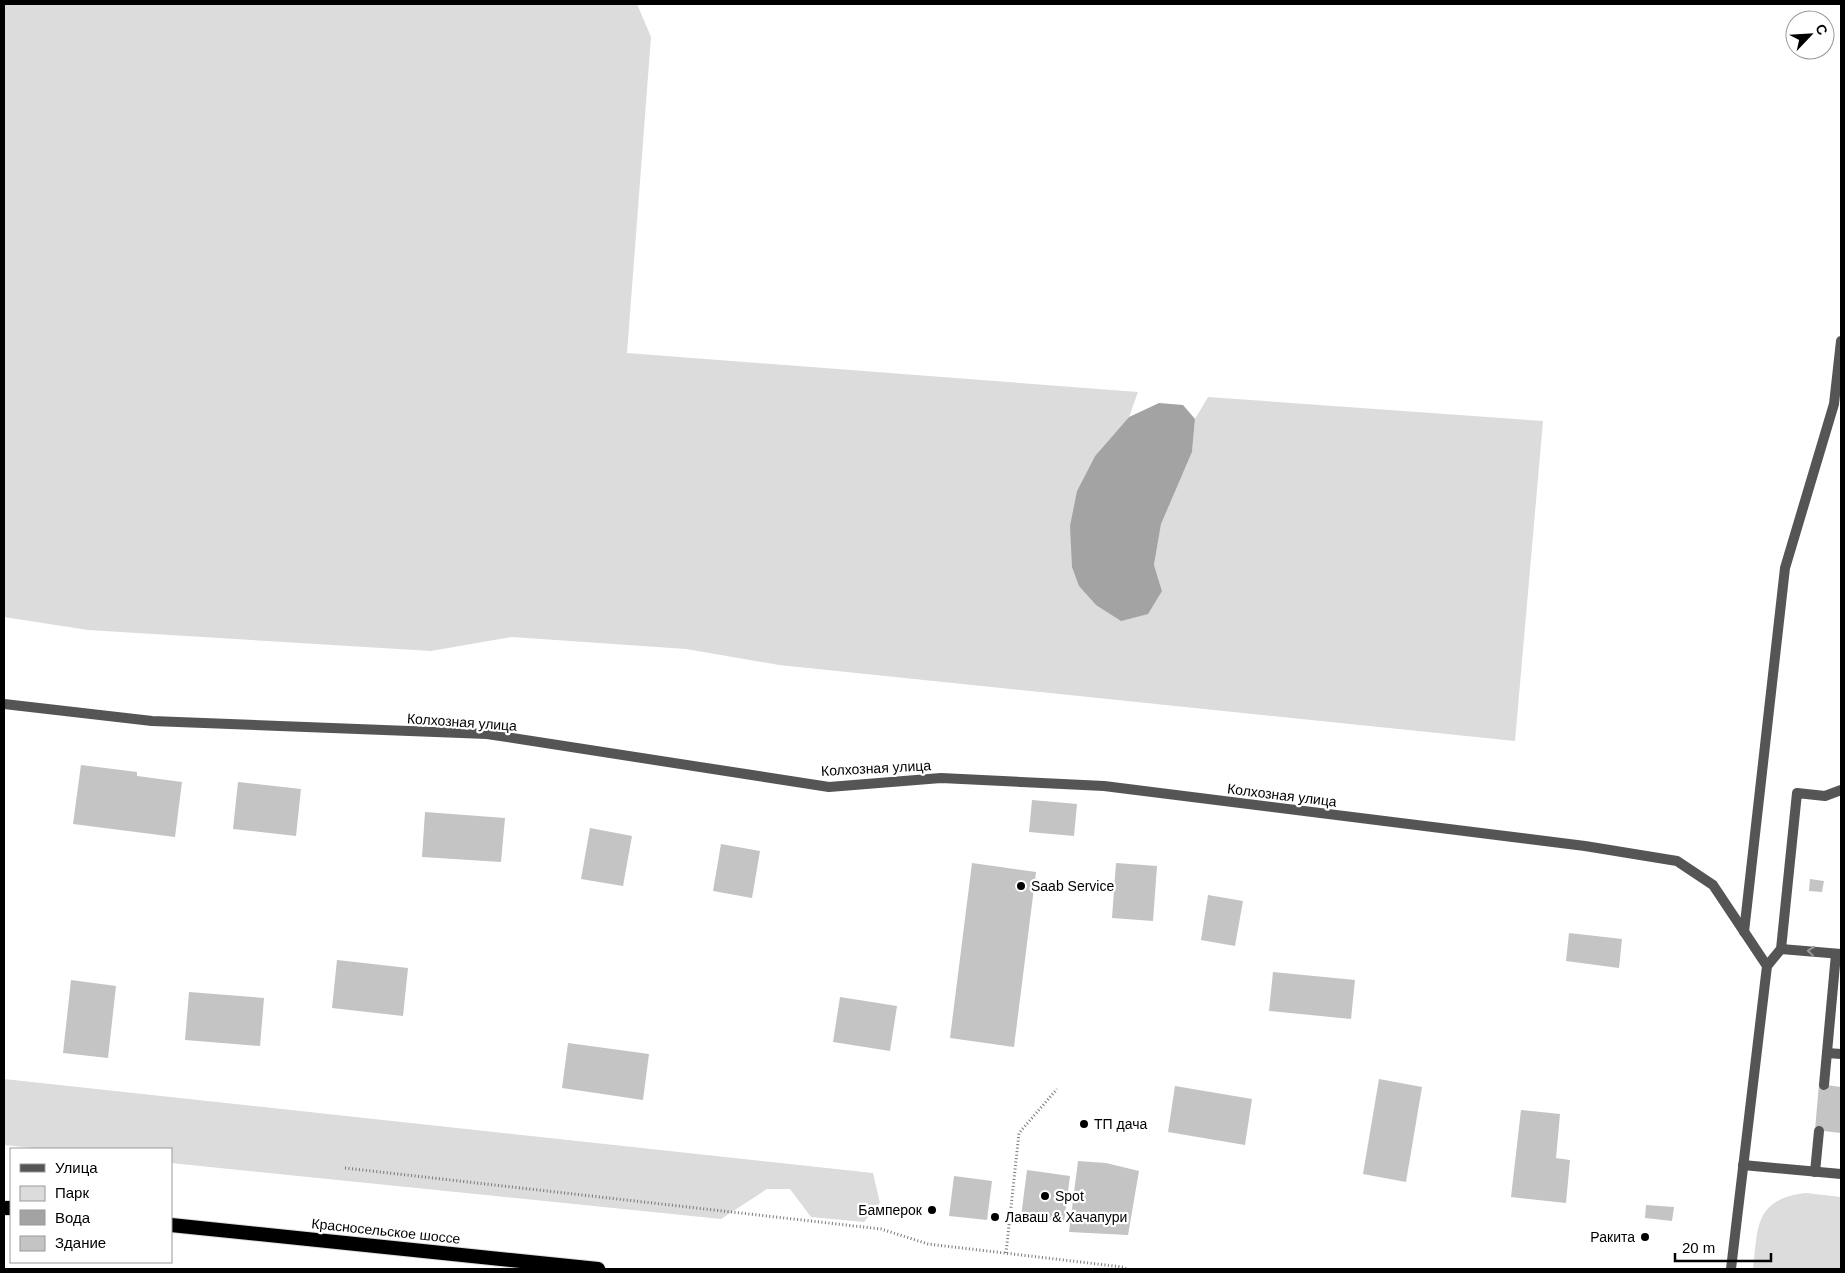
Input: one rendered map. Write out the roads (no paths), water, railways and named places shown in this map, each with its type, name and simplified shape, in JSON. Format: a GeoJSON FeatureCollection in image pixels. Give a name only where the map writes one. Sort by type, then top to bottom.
{"type":"FeatureCollection","features":[{"type":"Feature","properties":{"kind":"highway","name":"Красносельское шоссе"},"geometry":{"type":"LineString","coordinates":[[172,1225],[598,1269]]}},
{"type":"Feature","properties":{"kind":"street"},"geometry":{"type":"LineString","coordinates":[[1767,966],[1744,932],[1785,568],[1834,404],[1841,341]]}},
{"type":"Feature","properties":{"kind":"street","name":"Колхозная улица"},"geometry":{"type":"LineString","coordinates":[[4,704],[152,721],[487,734],[829,787],[941,778],[1104,786],[1585,846],[1677,860],[1713,884],[1744,932]]}},
{"type":"Feature","properties":{"kind":"street"},"geometry":{"type":"LineString","coordinates":[[1731,1269],[1767,966],[1782,949],[1797,793],[1825,796],[1841,790]]}},
{"type":"Feature","properties":{"kind":"street"},"geometry":{"type":"LineString","coordinates":[[1782,949],[1839,954],[1824,1085]]}},
{"type":"Feature","properties":{"kind":"street"},"geometry":{"type":"LineString","coordinates":[[1827,1053],[1841,1054]]}},
{"type":"Feature","properties":{"kind":"street"},"geometry":{"type":"LineString","coordinates":[[1815,1172],[1819,1131]]}},
{"type":"Feature","properties":{"kind":"street"},"geometry":{"type":"LineString","coordinates":[[1744,1165],[1841,1174]]}},
{"type":"Feature","properties":{"kind":"water"},"geometry":{"type":"Polygon","coordinates":[[[1159,403],[1183,405],[1195,419],[1192,452],[1161,524],[1154,565],[1162,591],[1148,614],[1121,621],[1096,605],[1079,586],[1072,567],[1070,526],[1077,491],[1095,456],[1129,417],[1159,403]]]}},
{"type":"Feature","properties":{"kind":"place","name":"Saab Service"},"geometry":{"type":"Point","coordinates":[1021,886]}},
{"type":"Feature","properties":{"kind":"place","name":"ТП дача"},"geometry":{"type":"Point","coordinates":[1084,1124]}},
{"type":"Feature","properties":{"kind":"place","name":"Spot"},"geometry":{"type":"Point","coordinates":[1045,1196]}},
{"type":"Feature","properties":{"kind":"place","name":"Бамперок"},"geometry":{"type":"Point","coordinates":[932,1210]}},
{"type":"Feature","properties":{"kind":"place","name":"Лаваш & Хачапури"},"geometry":{"type":"Point","coordinates":[995,1217]}},
{"type":"Feature","properties":{"kind":"place","name":"Ракита"},"geometry":{"type":"Point","coordinates":[1645,1237]}}]}
